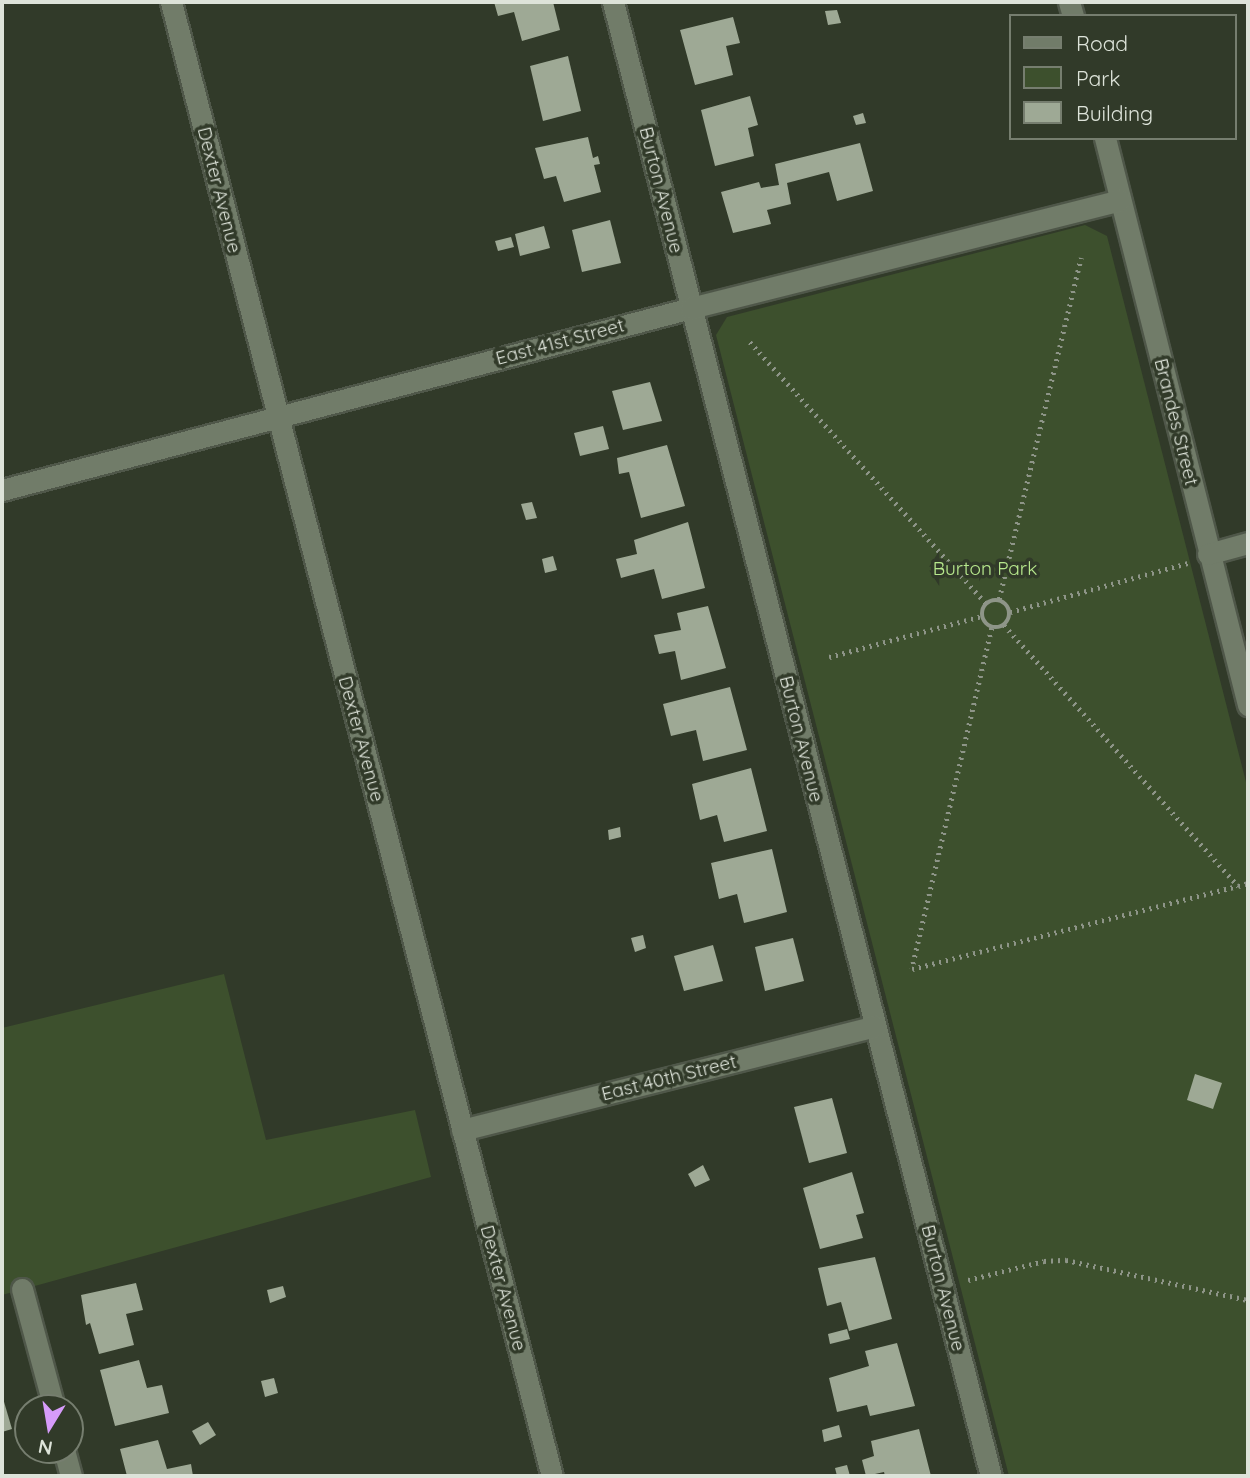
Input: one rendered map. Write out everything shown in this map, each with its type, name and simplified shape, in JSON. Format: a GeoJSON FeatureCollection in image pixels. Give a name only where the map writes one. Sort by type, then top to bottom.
{"type":"FeatureCollection","features":[{"type":"Feature","properties":{"kind":"street","name":"Dexter Avenue"},"geometry":{"type":"LineString","coordinates":[[171,2],[552,1476]]}},
{"type":"Feature","properties":{"kind":"street","name":"Burton Avenue"},"geometry":{"type":"LineString","coordinates":[[614,2],[991,1476]]}},
{"type":"Feature","properties":{"kind":"street","name":"Brandes Street"},"geometry":{"type":"LineString","coordinates":[[1105,140],[1200,558],[1248,705]]}},
{"type":"Feature","properties":{"kind":"street","name":"East 41st Street"},"geometry":{"type":"LineString","coordinates":[[2,490],[691,308],[1120,200]]}},
{"type":"Feature","properties":{"kind":"street"},"geometry":{"type":"LineString","coordinates":[[1200,558],[1248,543]]}},
{"type":"Feature","properties":{"kind":"street","name":"East 40th Street"},"geometry":{"type":"LineString","coordinates":[[462,1130],[875,1026]]}},
{"type":"Feature","properties":{"kind":"street"},"geometry":{"type":"LineString","coordinates":[[22,1289],[50,1394]]}},
{"type":"Feature","properties":{"kind":"path"},"geometry":{"type":"LineString","coordinates":[[999,600],[1081,258]]}},
{"type":"Feature","properties":{"kind":"path"},"geometry":{"type":"LineString","coordinates":[[750,342],[986,603]]}},
{"type":"Feature","properties":{"kind":"path"},"geometry":{"type":"LineString","coordinates":[[1004,625],[1010,612],[1200,558]]}},
{"type":"Feature","properties":{"kind":"path"},"geometry":{"type":"LineString","coordinates":[[999,600],[1010,612]]}},
{"type":"Feature","properties":{"kind":"path"},"geometry":{"type":"LineString","coordinates":[[986,603],[999,600]]}},
{"type":"Feature","properties":{"kind":"path"},"geometry":{"type":"LineString","coordinates":[[982,616],[986,603]]}},
{"type":"Feature","properties":{"kind":"path"},"geometry":{"type":"LineString","coordinates":[[982,616],[992,628]]}},
{"type":"Feature","properties":{"kind":"path"},"geometry":{"type":"LineString","coordinates":[[829,657],[982,616]]}},
{"type":"Feature","properties":{"kind":"path"},"geometry":{"type":"LineString","coordinates":[[992,628],[1004,625]]}},
{"type":"Feature","properties":{"kind":"path"},"geometry":{"type":"LineString","coordinates":[[1004,625],[1238,886]]}},
{"type":"Feature","properties":{"kind":"path"},"geometry":{"type":"LineString","coordinates":[[992,628],[911,969],[1248,883]]}},
{"type":"Feature","properties":{"kind":"path"},"geometry":{"type":"LineString","coordinates":[[968,1280],[1044,1261],[1066,1260],[1248,1300]]}},
{"type":"Feature","properties":{"kind":"green space","name":"Burton Park"},"geometry":{"type":"Polygon","coordinates":[[[1085,225],[1107,236],[1248,790],[1248,1476],[1009,1476],[716,335],[727,317],[1085,225]]]}},
{"type":"Feature","properties":{"kind":"green space"},"geometry":{"type":"Polygon","coordinates":[[[224,974],[266,1140],[415,1110],[431,1177],[2,1295],[2,1028],[224,974]]]}},
{"type":"Feature","properties":{"kind":"building"},"geometry":{"type":"Polygon","coordinates":[[[494,2],[553,2],[560,30],[522,41],[514,12],[498,16],[494,2]]]}},
{"type":"Feature","properties":{"kind":"building"},"geometry":{"type":"Polygon","coordinates":[[[837,10],[841,23],[828,25],[825,11],[837,10]]]}},
{"type":"Feature","properties":{"kind":"building"},"geometry":{"type":"Polygon","coordinates":[[[733,17],[740,43],[726,46],[733,75],[695,85],[680,30],[733,17]]]}},
{"type":"Feature","properties":{"kind":"building"},"geometry":{"type":"Polygon","coordinates":[[[568,56],[581,111],[543,121],[530,66],[568,56]]]}},
{"type":"Feature","properties":{"kind":"building"},"geometry":{"type":"Polygon","coordinates":[[[750,96],[758,125],[748,128],[754,156],[715,166],[701,110],[750,96]]]}},
{"type":"Feature","properties":{"kind":"building"},"geometry":{"type":"Polygon","coordinates":[[[863,113],[866,123],[856,125],[853,116],[863,113]]]}},
{"type":"Feature","properties":{"kind":"building"},"geometry":{"type":"Polygon","coordinates":[[[588,137],[593,158],[598,156],[600,164],[594,165],[601,192],[564,202],[556,176],[544,179],[535,148],[588,137]]]}},
{"type":"Feature","properties":{"kind":"building"},"geometry":{"type":"Polygon","coordinates":[[[860,143],[873,191],[837,201],[829,172],[787,183],[791,204],[767,210],[771,224],[733,233],[721,192],[759,182],[761,188],[779,185],[775,164],[860,143]]]}},
{"type":"Feature","properties":{"kind":"building"},"geometry":{"type":"Polygon","coordinates":[[[610,220],[621,263],[582,272],[572,230],[610,220]]]}},
{"type":"Feature","properties":{"kind":"building"},"geometry":{"type":"Polygon","coordinates":[[[544,226],[550,248],[520,256],[515,234],[544,226]]]}},
{"type":"Feature","properties":{"kind":"building"},"geometry":{"type":"Polygon","coordinates":[[[511,237],[514,247],[498,251],[495,241],[511,237]]]}},
{"type":"Feature","properties":{"kind":"building"},"geometry":{"type":"Polygon","coordinates":[[[650,382],[662,421],[623,430],[612,391],[650,382]]]}},
{"type":"Feature","properties":{"kind":"building"},"geometry":{"type":"Polygon","coordinates":[[[603,426],[609,449],[580,456],[574,433],[603,426]]]}},
{"type":"Feature","properties":{"kind":"building"},"geometry":{"type":"Polygon","coordinates":[[[667,445],[685,506],[641,518],[629,472],[619,474],[617,458],[667,445]]]}},
{"type":"Feature","properties":{"kind":"building"},"geometry":{"type":"Polygon","coordinates":[[[532,502],[537,518],[526,520],[521,504],[532,502]]]}},
{"type":"Feature","properties":{"kind":"building"},"geometry":{"type":"Polygon","coordinates":[[[688,522],[705,588],[662,599],[654,569],[621,578],[616,559],[637,554],[634,540],[688,522]]]}},
{"type":"Feature","properties":{"kind":"building"},"geometry":{"type":"Polygon","coordinates":[[[553,556],[557,570],[545,573],[542,559],[553,556]]]}},
{"type":"Feature","properties":{"kind":"building"},"geometry":{"type":"Polygon","coordinates":[[[708,606],[726,668],[681,680],[675,651],[659,654],[654,635],[681,630],[677,613],[708,606]]]}},
{"type":"Feature","properties":{"kind":"building"},"geometry":{"type":"Polygon","coordinates":[[[730,687],[747,750],[703,761],[696,730],[671,736],[663,704],[730,687]]]}},
{"type":"Feature","properties":{"kind":"building"},"geometry":{"type":"Polygon","coordinates":[[[751,768],[767,831],[724,842],[717,815],[700,820],[692,784],[751,768]]]}},
{"type":"Feature","properties":{"kind":"building"},"geometry":{"type":"Polygon","coordinates":[[[620,827],[621,837],[609,840],[608,830],[620,827]]]}},
{"type":"Feature","properties":{"kind":"building"},"geometry":{"type":"Polygon","coordinates":[[[772,849],[787,912],[744,923],[737,894],[719,899],[711,863],[772,849]]]}},
{"type":"Feature","properties":{"kind":"building"},"geometry":{"type":"Polygon","coordinates":[[[643,935],[646,948],[635,952],[631,938],[643,935]]]}},
{"type":"Feature","properties":{"kind":"building"},"geometry":{"type":"Polygon","coordinates":[[[793,938],[804,981],[765,991],[755,947],[793,938]]]}},
{"type":"Feature","properties":{"kind":"building"},"geometry":{"type":"Polygon","coordinates":[[[713,945],[723,981],[684,991],[674,956],[713,945]]]}},
{"type":"Feature","properties":{"kind":"building"},"geometry":{"type":"Polygon","coordinates":[[[1195,1074],[1222,1083],[1213,1109],[1187,1100],[1195,1074]]]}},
{"type":"Feature","properties":{"kind":"building"},"geometry":{"type":"Polygon","coordinates":[[[832,1098],[847,1153],[809,1163],[794,1107],[832,1098]]]}},
{"type":"Feature","properties":{"kind":"building"},"geometry":{"type":"Polygon","coordinates":[[[703,1165],[710,1180],[695,1187],[688,1174],[703,1165]]]}},
{"type":"Feature","properties":{"kind":"building"},"geometry":{"type":"Polygon","coordinates":[[[852,1172],[864,1213],[856,1215],[863,1238],[820,1249],[803,1188],[852,1172]]]}},
{"type":"Feature","properties":{"kind":"building"},"geometry":{"type":"Polygon","coordinates":[[[875,1257],[892,1319],[849,1331],[841,1302],[827,1306],[818,1268],[875,1257]]]}},
{"type":"Feature","properties":{"kind":"building"},"geometry":{"type":"Polygon","coordinates":[[[136,1283],[143,1310],[126,1314],[134,1345],[99,1354],[90,1323],[86,1325],[81,1295],[136,1283]]]}},
{"type":"Feature","properties":{"kind":"building"},"geometry":{"type":"Polygon","coordinates":[[[283,1286],[286,1297],[270,1303],[267,1290],[283,1286]]]}},
{"type":"Feature","properties":{"kind":"building"},"geometry":{"type":"Polygon","coordinates":[[[847,1329],[850,1339],[830,1344],[828,1334],[847,1329]]]}},
{"type":"Feature","properties":{"kind":"building"},"geometry":{"type":"Polygon","coordinates":[[[897,1343],[915,1406],[870,1416],[867,1405],[837,1412],[829,1378],[869,1366],[865,1351],[897,1343]]]}},
{"type":"Feature","properties":{"kind":"building"},"geometry":{"type":"Polygon","coordinates":[[[139,1360],[147,1388],[162,1385],[169,1413],[115,1426],[100,1370],[139,1360]]]}},
{"type":"Feature","properties":{"kind":"building"},"geometry":{"type":"Polygon","coordinates":[[[274,1378],[278,1393],[265,1397],[261,1381],[274,1378]]]}},
{"type":"Feature","properties":{"kind":"building"},"geometry":{"type":"Polygon","coordinates":[[[2,1395],[12,1429],[2,1432],[2,1395]]]}},
{"type":"Feature","properties":{"kind":"building"},"geometry":{"type":"Polygon","coordinates":[[[208,1422],[216,1435],[200,1445],[192,1431],[208,1422]]]}},
{"type":"Feature","properties":{"kind":"building"},"geometry":{"type":"Polygon","coordinates":[[[839,1425],[842,1437],[824,1442],[822,1430],[839,1425]]]}},
{"type":"Feature","properties":{"kind":"building"},"geometry":{"type":"Polygon","coordinates":[[[919,1429],[931,1476],[885,1476],[884,1472],[866,1476],[862,1460],[874,1456],[871,1441],[919,1429]]]}},
{"type":"Feature","properties":{"kind":"building"},"geometry":{"type":"Polygon","coordinates":[[[158,1440],[167,1469],[191,1464],[193,1476],[127,1476],[120,1449],[158,1440]]]}},
{"type":"Feature","properties":{"kind":"building"},"geometry":{"type":"Polygon","coordinates":[[[847,1465],[850,1476],[837,1476],[835,1468],[847,1465]]]}}]}
